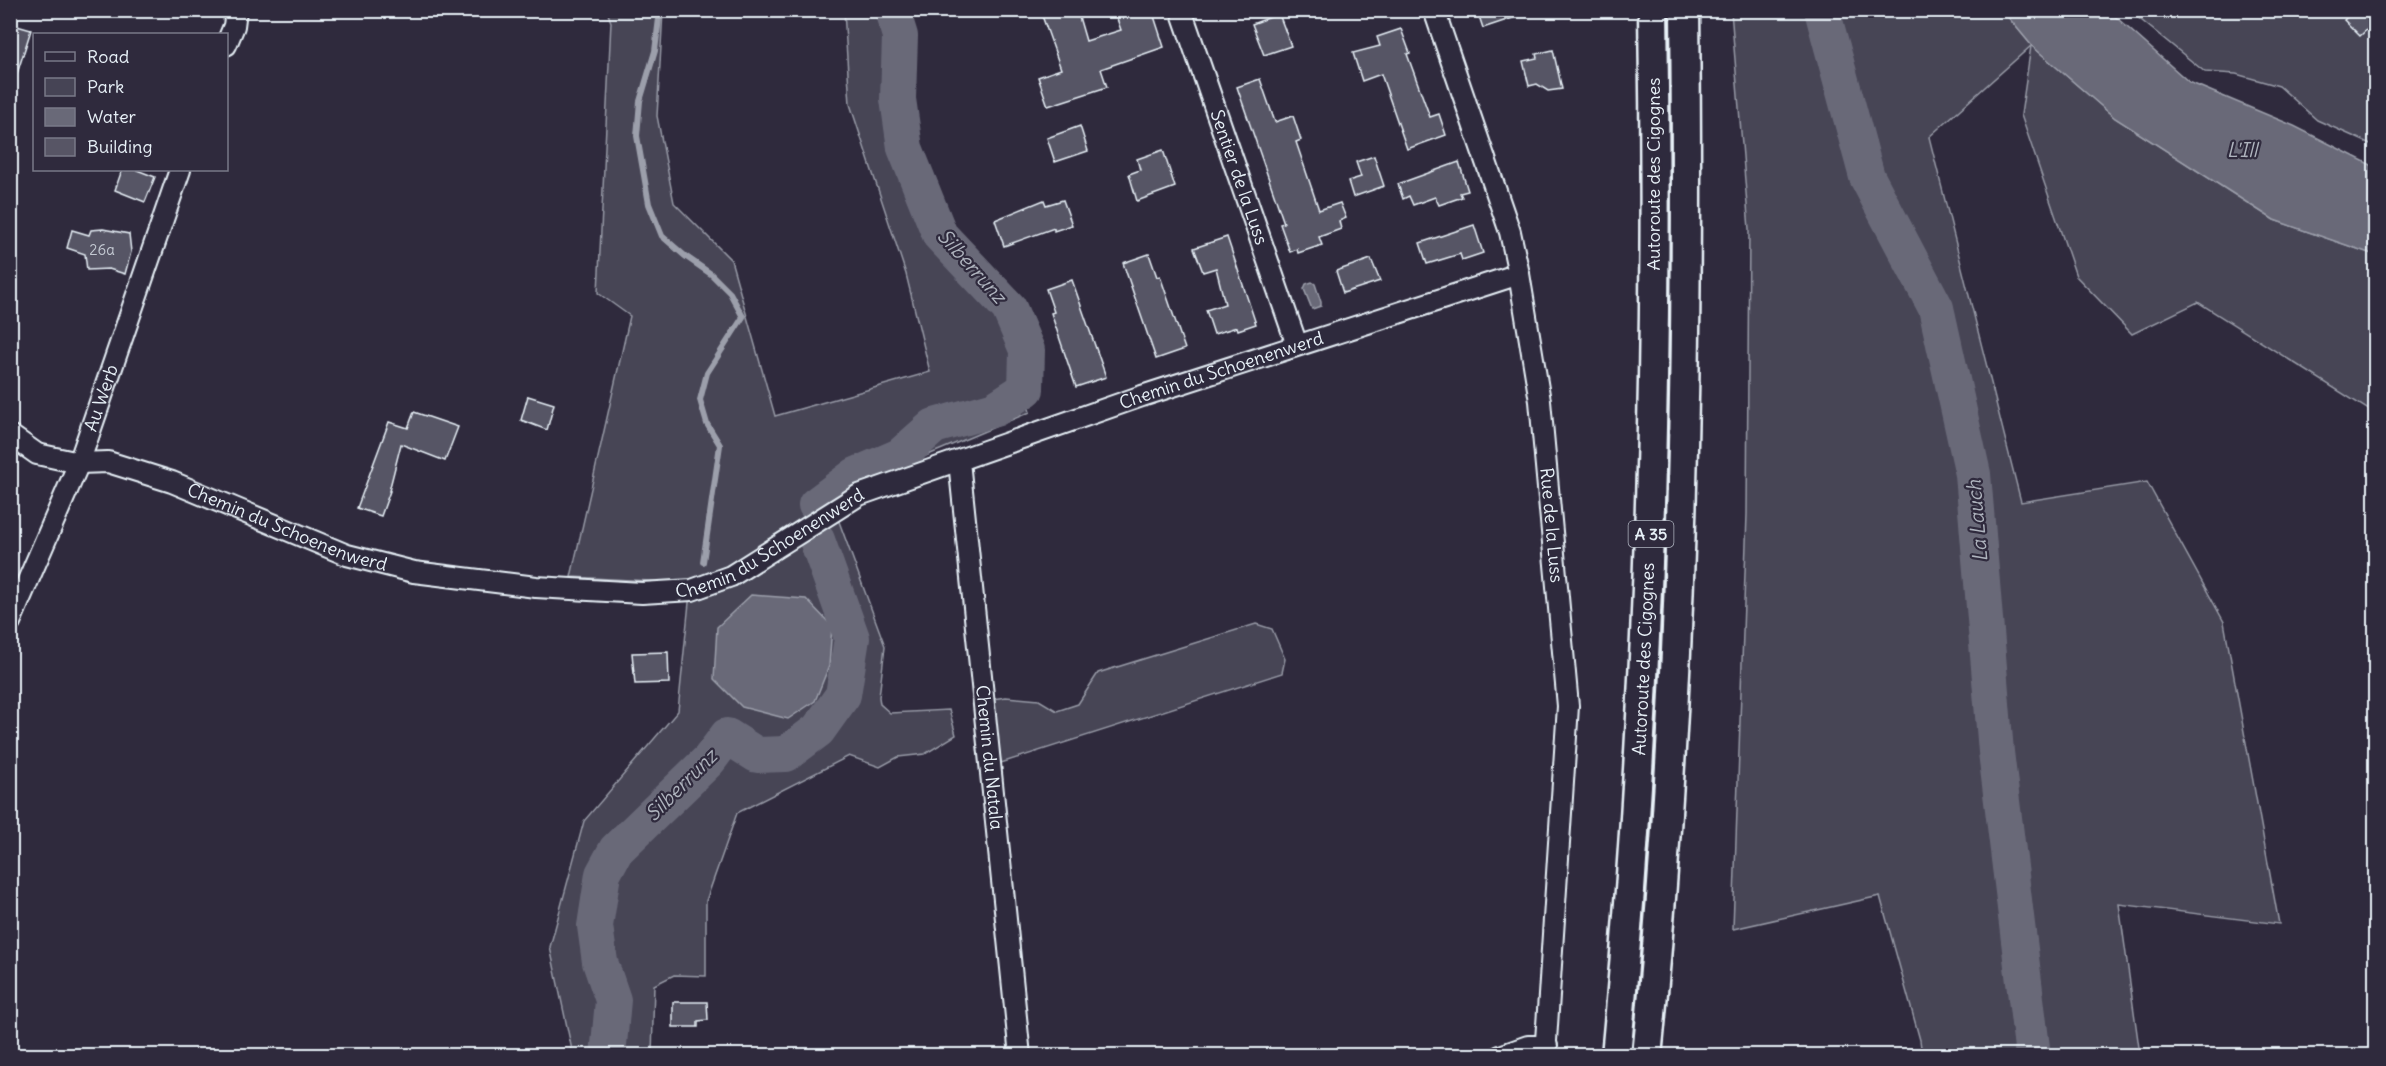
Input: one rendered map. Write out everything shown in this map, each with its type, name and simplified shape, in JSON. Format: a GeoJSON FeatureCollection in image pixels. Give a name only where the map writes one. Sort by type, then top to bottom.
{"type":"FeatureCollection","features":[{"type":"Feature","properties":{"kind":"highway","name":"Autoroute des Cigognes"},"geometry":{"type":"LineString","coordinates":[[1616,1056],[1639,778],[1651,517],[1656,190],[1653,10]]}},
{"type":"Feature","properties":{"kind":"highway","name":"Autoroute des Cigognes"},"geometry":{"type":"LineString","coordinates":[[1647,1056],[1662,889],[1682,513],[1687,190],[1685,10]]}},
{"type":"Feature","properties":{"kind":"street"},"geometry":{"type":"LineString","coordinates":[[228,40],[234,26],[236,10]]}},
{"type":"Feature","properties":{"kind":"street","name":"Sentier de la Luss"},"geometry":{"type":"LineString","coordinates":[[1182,10],[1297,345]]}},
{"type":"Feature","properties":{"kind":"street","name":"Rue de la Luss"},"geometry":{"type":"LineString","coordinates":[[1434,10],[1510,232],[1540,402],[1568,706],[1546,1051]]}},
{"type":"Feature","properties":{"kind":"street","name":"Au Werb"},"geometry":{"type":"LineString","coordinates":[[10,622],[79,463],[180,171]]}},
{"type":"Feature","properties":{"kind":"street","name":"Chemin du Schoenenwerd"},"geometry":{"type":"LineString","coordinates":[[10,435],[37,454],[79,463],[108,462],[171,482],[347,555],[414,572],[536,587],[642,593],[692,590],[731,576],[859,495],[1142,396],[1519,274]]}},
{"type":"Feature","properties":{"kind":"street","name":"Chemin du Natala"},"geometry":{"type":"LineString","coordinates":[[959,461],[1020,1056]]}},
{"type":"Feature","properties":{"kind":"street"},"geometry":{"type":"LineString","coordinates":[[1500,1056],[1528,1046],[1546,1051]]}},
{"type":"Feature","properties":{"kind":"green space"},"geometry":{"type":"Polygon","coordinates":[[[607,11],[663,11],[657,116],[674,203],[731,260],[775,416],[930,372],[906,274],[850,104],[844,11],[895,11],[903,38],[915,208],[990,284],[1030,412],[902,466],[834,508],[885,646],[880,704],[890,713],[949,710],[956,735],[925,754],[898,757],[880,767],[849,756],[737,813],[706,901],[706,976],[674,975],[654,985],[652,1055],[573,1055],[550,947],[584,821],[678,711],[691,583],[571,577],[630,316],[598,293],[611,22],[607,11]]]}},
{"type":"Feature","properties":{"kind":"green space"},"geometry":{"type":"Polygon","coordinates":[[[1731,11],[2003,11],[2032,46],[2115,118],[2274,220],[2375,255],[2375,414],[2198,302],[2132,334],[2076,276],[2021,115],[2031,46],[1929,137],[2021,502],[2147,482],[2224,622],[2279,924],[2119,904],[2140,1055],[1922,1055],[1920,1040],[1880,896],[1733,929],[1747,514],[1749,229],[1731,11]]]}},
{"type":"Feature","properties":{"kind":"green space"},"geometry":{"type":"Polygon","coordinates":[[[2130,11],[2375,11],[2375,146],[2317,120],[2279,86],[2236,74],[2205,72],[2130,11]]]}},
{"type":"Feature","properties":{"kind":"green space"},"geometry":{"type":"Polygon","coordinates":[[[1256,624],[1272,629],[1285,659],[1282,673],[1001,763],[993,699],[1006,697],[1039,700],[1057,711],[1078,704],[1098,673],[1256,624]]]}},
{"type":"Feature","properties":{"kind":"water","name":"L'Ill"},"geometry":{"type":"Polygon","coordinates":[[[2003,11],[2109,11],[2189,82],[2294,126],[2375,167],[2375,255],[2274,220],[2115,118],[2032,46],[2003,11]]]}},
{"type":"Feature","properties":{"kind":"water"},"geometry":{"type":"Polygon","coordinates":[[[1312,282],[1315,284],[1321,306],[1312,309],[1304,289],[1306,284],[1312,282]]]}},
{"type":"Feature","properties":{"kind":"water"},"geometry":{"type":"Polygon","coordinates":[[[751,595],[806,599],[832,626],[829,666],[815,701],[788,719],[742,707],[714,679],[717,627],[751,595]]]}},
{"type":"Feature","properties":{"kind":"building"},"geometry":{"type":"Polygon","coordinates":[[[1040,10],[1077,10],[1086,41],[1121,30],[1116,16],[1134,10],[1152,10],[1164,47],[1101,69],[1107,87],[1048,106],[1038,77],[1061,69],[1040,10]]]}},
{"type":"Feature","properties":{"kind":"building"},"geometry":{"type":"Polygon","coordinates":[[[1477,10],[1528,10],[1528,13],[1483,28],[1477,10]]]}},
{"type":"Feature","properties":{"kind":"building"},"geometry":{"type":"Polygon","coordinates":[[[2354,10],[2364,10],[2375,22],[2360,36],[2344,20],[2354,10]]]}},
{"type":"Feature","properties":{"kind":"building"},"geometry":{"type":"Polygon","coordinates":[[[1279,14],[1291,46],[1264,55],[1252,24],[1279,14]]]}},
{"type":"Feature","properties":{"kind":"building"},"geometry":{"type":"Polygon","coordinates":[[[10,24],[31,30],[14,83],[10,83],[10,24]]]}},
{"type":"Feature","properties":{"kind":"building"},"geometry":{"type":"Polygon","coordinates":[[[1401,29],[1410,53],[1407,54],[1430,117],[1439,114],[1446,135],[1407,149],[1381,74],[1362,81],[1353,53],[1380,46],[1377,37],[1401,29]]]}},
{"type":"Feature","properties":{"kind":"building"},"geometry":{"type":"Polygon","coordinates":[[[1553,50],[1562,89],[1548,91],[1537,84],[1529,86],[1523,61],[1537,58],[1536,54],[1553,50]]]}},
{"type":"Feature","properties":{"kind":"building"},"geometry":{"type":"Polygon","coordinates":[[[1260,79],[1275,122],[1293,116],[1301,140],[1296,142],[1319,210],[1340,203],[1346,218],[1339,221],[1341,229],[1319,237],[1322,245],[1298,253],[1297,249],[1290,252],[1280,224],[1284,223],[1237,87],[1260,79]]]}},
{"type":"Feature","properties":{"kind":"building"},"geometry":{"type":"Polygon","coordinates":[[[1080,126],[1088,151],[1055,162],[1047,138],[1080,126]]]}},
{"type":"Feature","properties":{"kind":"building"},"geometry":{"type":"Polygon","coordinates":[[[1163,150],[1175,187],[1137,201],[1129,174],[1140,170],[1137,159],[1163,150]]]}},
{"type":"Feature","properties":{"kind":"building"},"geometry":{"type":"Polygon","coordinates":[[[1374,156],[1384,186],[1353,197],[1348,181],[1361,177],[1356,162],[1374,156]]]}},
{"type":"Feature","properties":{"kind":"building"},"geometry":{"type":"Polygon","coordinates":[[[1459,162],[1468,191],[1460,193],[1462,197],[1439,205],[1435,197],[1413,205],[1409,196],[1403,199],[1398,184],[1459,162]]]}},
{"type":"Feature","properties":{"kind":"building"},"geometry":{"type":"Polygon","coordinates":[[[122,171],[140,171],[155,177],[145,202],[115,190],[122,171]]]}},
{"type":"Feature","properties":{"kind":"building"},"geometry":{"type":"Polygon","coordinates":[[[1044,200],[1046,205],[1063,200],[1072,225],[1054,231],[1054,228],[1004,246],[995,220],[1044,200]]]}},
{"type":"Feature","properties":{"kind":"building"},"geometry":{"type":"Polygon","coordinates":[[[1474,225],[1483,253],[1462,260],[1460,254],[1427,264],[1420,243],[1474,225]]]}},
{"type":"Feature","properties":{"kind":"building"},"geometry":{"type":"Polygon","coordinates":[[[103,229],[129,234],[131,252],[125,274],[109,269],[87,270],[85,254],[67,248],[72,230],[89,235],[91,230],[103,229]]]}},
{"type":"Feature","properties":{"kind":"building"},"geometry":{"type":"Polygon","coordinates":[[[1227,237],[1256,324],[1214,334],[1206,310],[1225,304],[1216,268],[1203,272],[1194,248],[1227,237]]]}},
{"type":"Feature","properties":{"kind":"building"},"geometry":{"type":"Polygon","coordinates":[[[1149,254],[1157,277],[1160,276],[1185,349],[1156,359],[1123,263],[1149,254]]]}},
{"type":"Feature","properties":{"kind":"building"},"geometry":{"type":"Polygon","coordinates":[[[1371,259],[1380,281],[1343,293],[1336,271],[1371,259]]]}},
{"type":"Feature","properties":{"kind":"building"},"geometry":{"type":"Polygon","coordinates":[[[1072,280],[1106,377],[1076,387],[1051,313],[1054,312],[1046,289],[1072,280]]]}},
{"type":"Feature","properties":{"kind":"building"},"geometry":{"type":"Polygon","coordinates":[[[528,396],[554,404],[547,430],[521,420],[528,396]]]}},
{"type":"Feature","properties":{"kind":"building"},"geometry":{"type":"Polygon","coordinates":[[[414,412],[458,427],[445,461],[401,444],[390,491],[381,516],[357,508],[389,422],[408,428],[414,412]]]}},
{"type":"Feature","properties":{"kind":"building"},"geometry":{"type":"Polygon","coordinates":[[[668,652],[669,683],[635,684],[632,653],[668,652]]]}},
{"type":"Feature","properties":{"kind":"building"},"geometry":{"type":"Polygon","coordinates":[[[673,1002],[707,1002],[708,1020],[698,1021],[698,1027],[673,1027],[673,1002]]]}},
{"type":"Feature","properties":{"kind":"waterway"},"geometry":{"type":"LineString","coordinates":[[660,10],[655,51],[640,101],[637,136],[649,204],[662,236],[711,274],[730,293],[743,317],[707,373],[700,400],[707,424],[720,445],[703,562]]}},
{"type":"Feature","properties":{"kind":"waterway","name":"Silberrunz"},"geometry":{"type":"LineString","coordinates":[[816,505],[856,475],[900,456],[934,426],[995,409],[1026,389],[1027,350],[1009,308],[940,235],[905,148],[898,99],[900,36],[892,10]]}},
{"type":"Feature","properties":{"kind":"waterway","name":"La Lauch"},"geometry":{"type":"LineString","coordinates":[[1822,10],[1867,177],[1936,308],[1973,474],[1996,752],[2033,1056]]}},
{"type":"Feature","properties":{"kind":"waterway","name":"Silberrunz"},"geometry":{"type":"LineString","coordinates":[[608,1056],[613,1000],[600,962],[595,926],[603,874],[616,850],[709,760],[727,736],[757,755],[786,754],[818,730],[843,695],[852,638],[817,540]]}}]}
